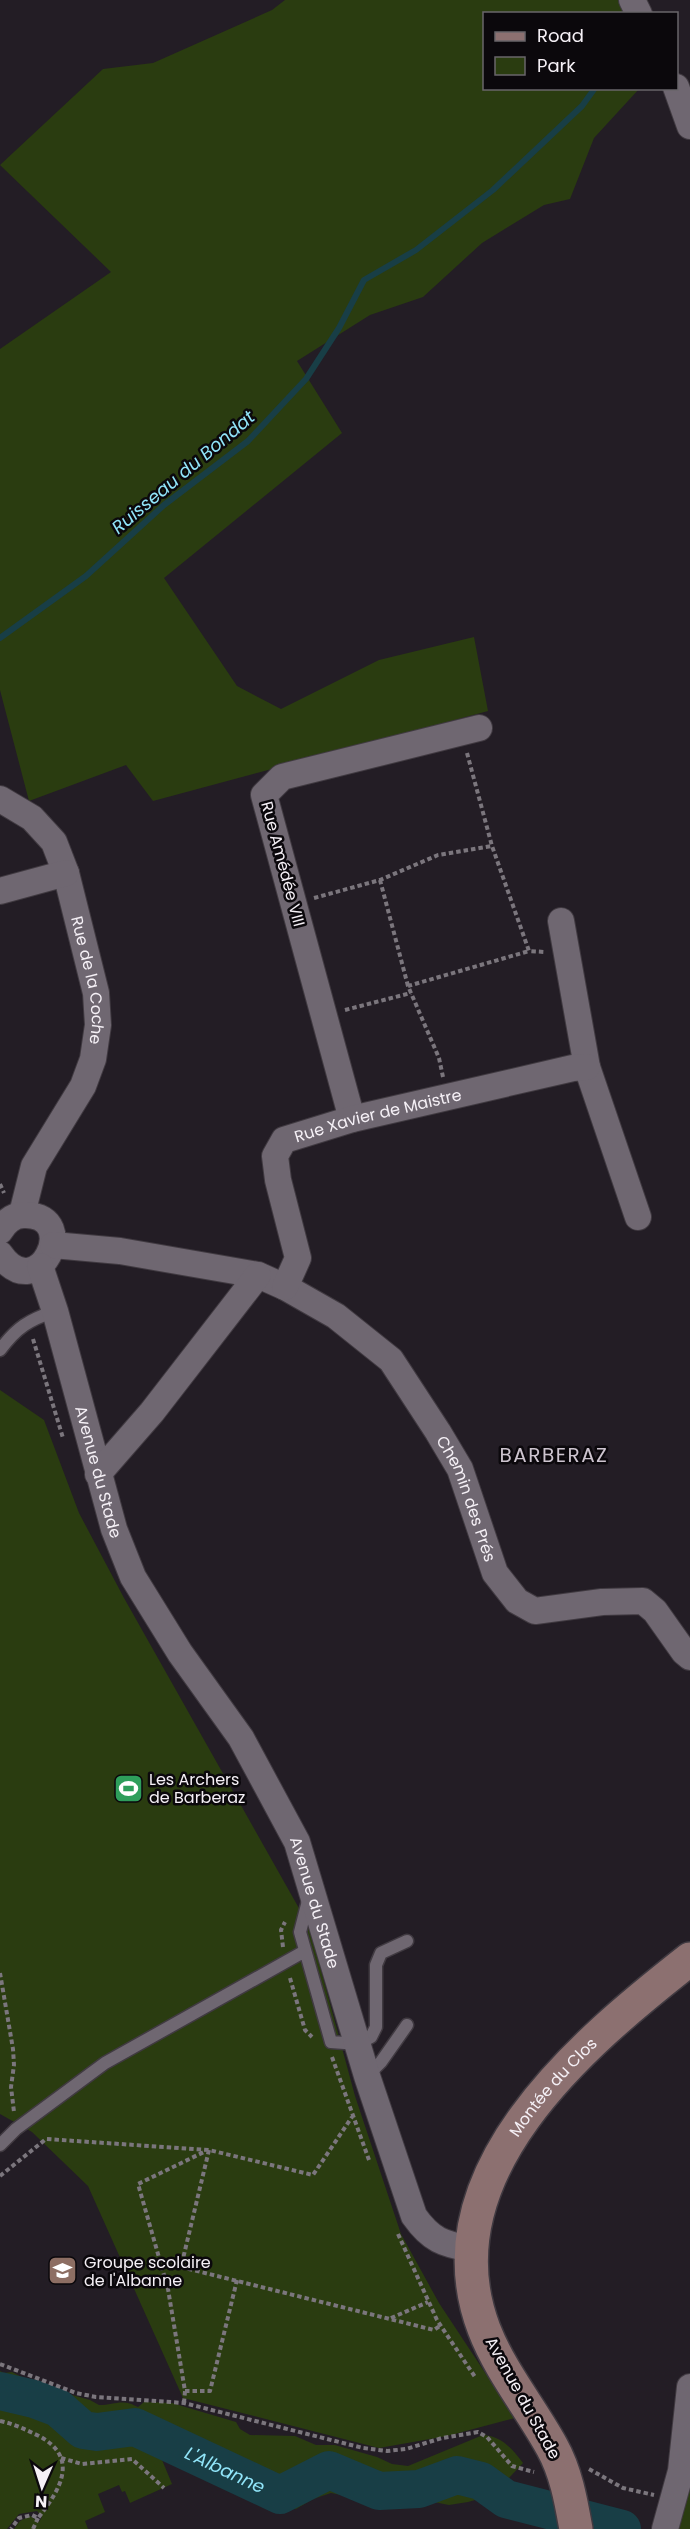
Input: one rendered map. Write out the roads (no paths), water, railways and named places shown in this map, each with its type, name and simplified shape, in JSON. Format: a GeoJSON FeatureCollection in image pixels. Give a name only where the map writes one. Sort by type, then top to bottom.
{"type":"FeatureCollection","features":[{"type":"Feature","properties":{"kind":"main road","name":"Montée du Clos"},"geometry":{"type":"LineString","coordinates":[[471,2249],[473,2230],[486,2190],[505,2148],[534,2104],[603,2031],[690,1959]]}},
{"type":"Feature","properties":{"kind":"main road","name":"Avenue du Stade"},"geometry":{"type":"LineString","coordinates":[[471,2249],[476,2305],[484,2329],[511,2382],[552,2448],[570,2499]]}},
{"type":"Feature","properties":{"kind":"street"},"geometry":{"type":"LineString","coordinates":[[677,90],[690,126]]}},
{"type":"Feature","properties":{"kind":"street","name":"Rue Amédée VIII"},"geometry":{"type":"LineString","coordinates":[[352,1119],[264,795],[282,777],[470,730]]}},
{"type":"Feature","properties":{"kind":"street","name":"Rue de la Coche"},"geometry":{"type":"LineString","coordinates":[[0,799],[32,818],[54,842],[66,873],[96,993],[98,1025],[93,1059],[83,1086],[34,1166],[22,1214]]}},
{"type":"Feature","properties":{"kind":"street"},"geometry":{"type":"LineString","coordinates":[[0,891],[66,873]]}},
{"type":"Feature","properties":{"kind":"street"},"geometry":{"type":"LineString","coordinates":[[561,921],[587,1067],[638,1217]]}},
{"type":"Feature","properties":{"kind":"street","name":"Rue Xavier de Maistre"},"geometry":{"type":"LineString","coordinates":[[285,1287],[298,1258],[278,1180],[275,1156],[284,1140],[352,1119],[587,1067]]}},
{"type":"Feature","properties":{"kind":"street"},"geometry":{"type":"LineString","coordinates":[[0,1231],[12,1218],[22,1214]]}},
{"type":"Feature","properties":{"kind":"street","name":"Avenue du Stade"},"geometry":{"type":"LineString","coordinates":[[22,1214],[38,1217],[50,1229],[47,1255],[55,1311],[114,1529],[133,1577],[180,1653],[241,1738],[297,1842],[367,2076],[414,2216],[424,2231],[436,2240],[471,2249]]}},
{"type":"Feature","properties":{"kind":"street","name":"Chemin des Prés"},"geometry":{"type":"LineString","coordinates":[[0,1254],[13,1267],[22,1270],[31,1270],[47,1255],[120,1251],[258,1275],[285,1287],[336,1316],[392,1360],[460,1469],[495,1573],[516,1601],[535,1611],[602,1602],[643,1601],[655,1611],[690,1657]]}},
{"type":"Feature","properties":{"kind":"street"},"geometry":{"type":"LineString","coordinates":[[98,1474],[152,1412],[258,1275]]}},
{"type":"Feature","properties":{"kind":"street"},"geometry":{"type":"LineString","coordinates":[[669,2514],[681,2471],[690,2387]]}},
{"type":"Feature","properties":{"kind":"lane"},"geometry":{"type":"LineString","coordinates":[[0,1350],[10,1336],[28,1321],[55,1311]]}},
{"type":"Feature","properties":{"kind":"lane"},"geometry":{"type":"LineString","coordinates":[[311,1887],[300,1932],[331,2042],[358,2044],[371,2037],[376,2026],[376,1965],[381,1953],[407,1941]]}},
{"type":"Feature","properties":{"kind":"lane"},"geometry":{"type":"LineString","coordinates":[[0,2145],[16,2129],[105,2063],[305,1951]]}},
{"type":"Feature","properties":{"kind":"lane"},"geometry":{"type":"LineString","coordinates":[[367,2076],[381,2062],[407,2025]]}},
{"type":"Feature","properties":{"kind":"waterway","name":"Ruisseau du Bondat"},"geometry":{"type":"LineString","coordinates":[[0,638],[86,576],[164,505],[248,441],[306,379],[339,328],[364,280],[416,250],[493,190],[582,106],[594,90]]}},
{"type":"Feature","properties":{"kind":"waterway","name":"L'Albanne"},"geometry":{"type":"LineString","coordinates":[[0,2391],[34,2399],[58,2408],[83,2430],[97,2432],[135,2427],[280,2495],[329,2470],[379,2491],[419,2489],[457,2475],[481,2481],[506,2499],[622,2529]]}},
{"type":"Feature","properties":{"kind":"place","name":"Les Archers de Barberaz"},"geometry":{"type":"Point","coordinates":[128,1788]}},
{"type":"Feature","properties":{"kind":"place","name":"Groupe scolaire de l'Albanne"},"geometry":{"type":"Point","coordinates":[63,2271]}},
{"type":"Feature","properties":{"kind":"district","name":"BARBERAZ"},"geometry":{"type":"Point","coordinates":[554,1455]}}]}
